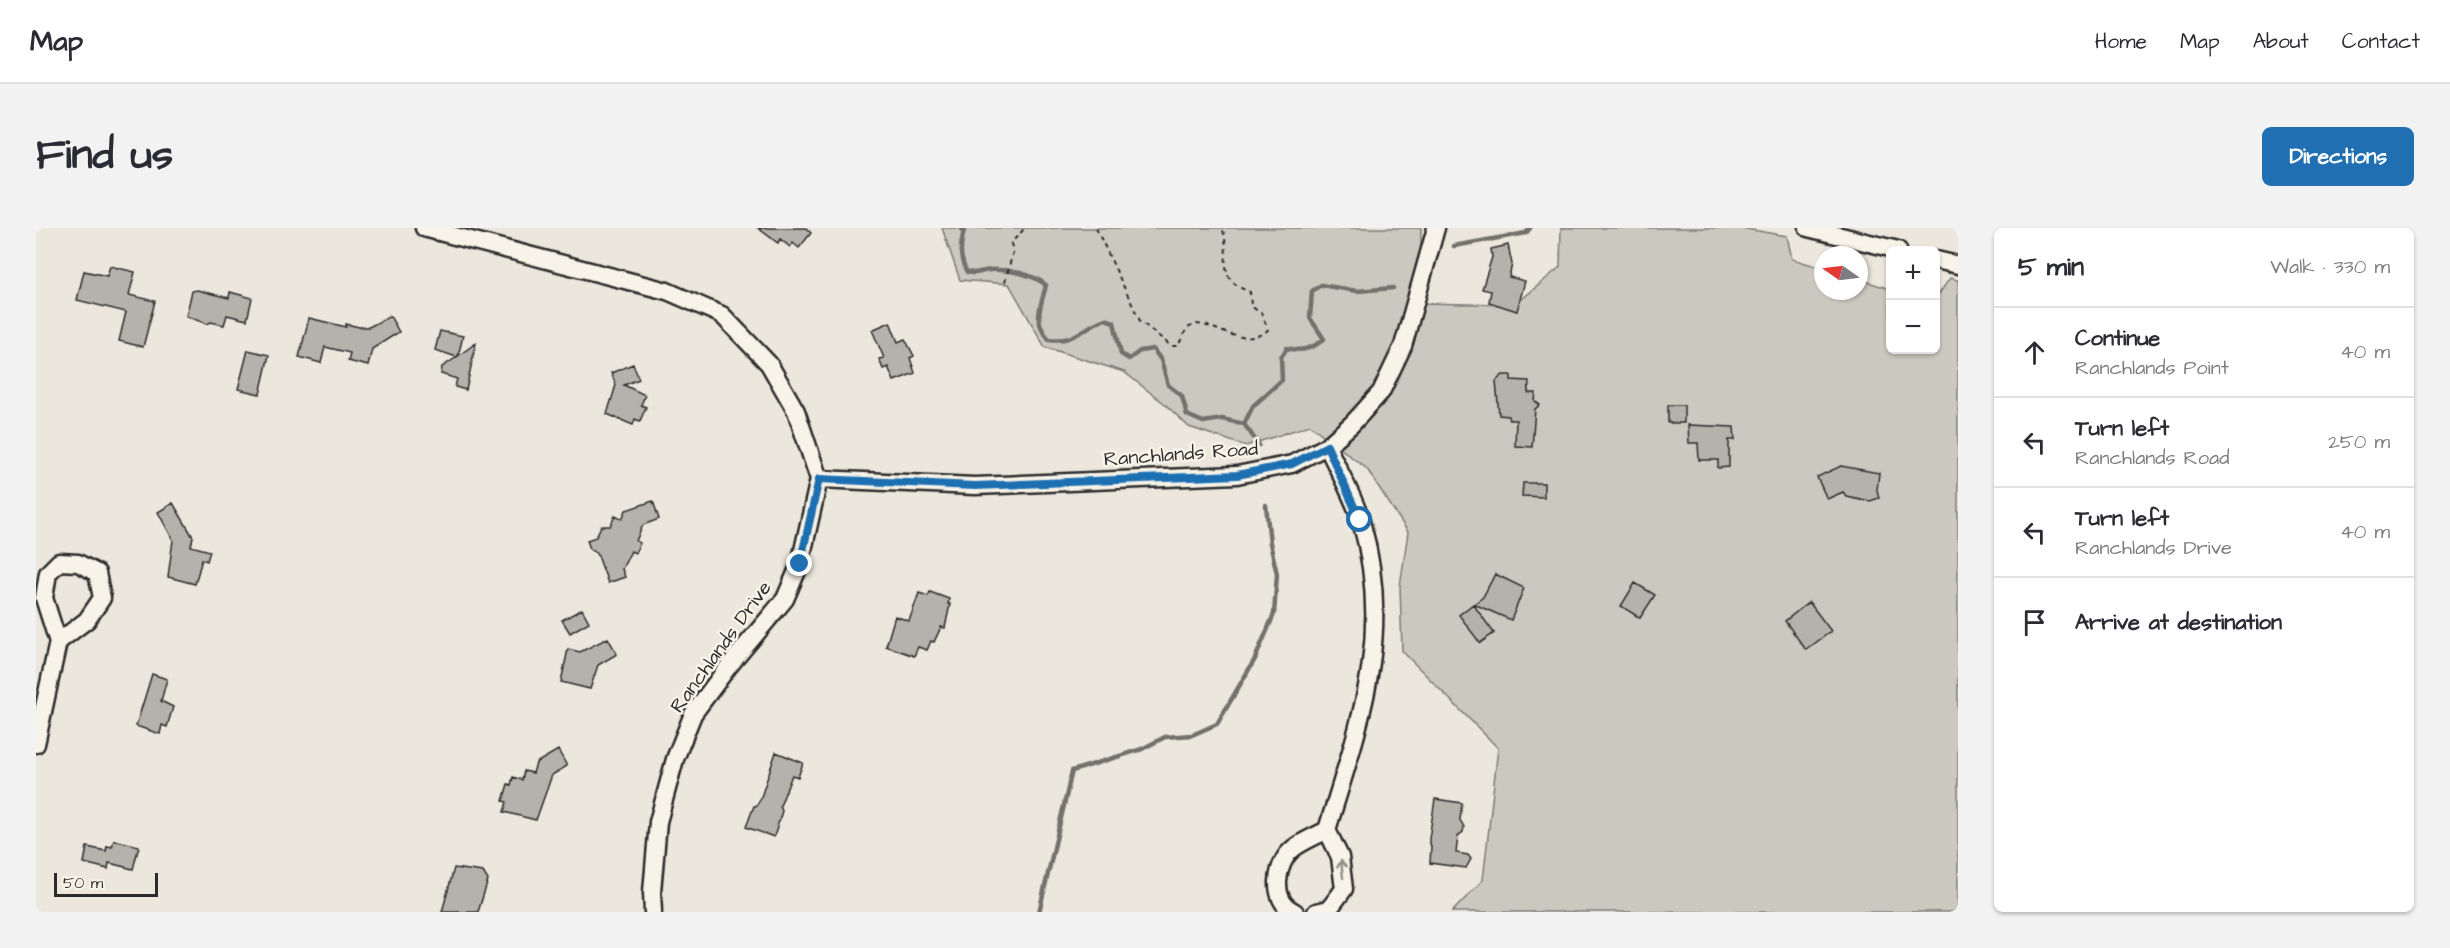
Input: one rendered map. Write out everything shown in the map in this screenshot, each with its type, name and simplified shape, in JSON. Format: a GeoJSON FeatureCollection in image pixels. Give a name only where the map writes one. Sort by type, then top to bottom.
{"type":"FeatureCollection","features":[{"type":"Feature","properties":{"kind":"street"},"geometry":{"type":"LineString","coordinates":[[424,228],[667,291],[722,315],[769,363],[796,411],[819,479]]}},
{"type":"Feature","properties":{"kind":"street","name":"Ranchlands Road"},"geometry":{"type":"LineString","coordinates":[[819,479],[975,486],[1237,475],[1292,464],[1327,446],[1352,424],[1381,392],[1403,346],[1436,228]]}},
{"type":"Feature","properties":{"kind":"street"},"geometry":{"type":"LineString","coordinates":[[1808,228],[1886,247]]}},
{"type":"Feature","properties":{"kind":"street"},"geometry":{"type":"LineString","coordinates":[[1940,261],[1958,266]]}},
{"type":"Feature","properties":{"kind":"street"},"geometry":{"type":"LineString","coordinates":[[1316,912],[1329,909],[1344,889],[1340,857],[1327,830],[1365,703],[1376,636],[1374,580],[1360,520],[1327,446]]}},
{"type":"Feature","properties":{"kind":"street","name":"Ranchlands Drive"},"geometry":{"type":"LineString","coordinates":[[653,912],[651,892],[658,822],[675,759],[693,714],[728,667],[785,599],[800,564],[819,479]]}},
{"type":"Feature","properties":{"kind":"street"},"geometry":{"type":"LineString","coordinates":[[36,744],[58,642],[44,598],[48,573],[59,561],[78,563],[97,573],[102,598],[87,620],[58,642]]}},
{"type":"Feature","properties":{"kind":"street"},"geometry":{"type":"LineString","coordinates":[[1295,912],[1290,910],[1279,895],[1279,867],[1292,849],[1327,830]]}},
{"type":"Feature","properties":{"kind":"path"},"geometry":{"type":"LineString","coordinates":[[1005,282],[1013,252],[1011,243],[1025,228]]}},
{"type":"Feature","properties":{"kind":"path"},"geometry":{"type":"LineString","coordinates":[[1096,228],[1140,321],[1171,346],[1178,346],[1187,328],[1197,324],[1231,337],[1256,335],[1268,330],[1262,314],[1251,306],[1250,292],[1229,278],[1225,267],[1226,237],[1222,228]]}},
{"type":"Feature","properties":{"kind":"shaded area"},"geometry":{"type":"Polygon","coordinates":[[[942,228],[1421,228],[1420,303],[1515,305],[1560,267],[1561,228],[1741,228],[1787,236],[1792,259],[1814,265],[1814,300],[1868,300],[1868,282],[1886,288],[1886,354],[1940,354],[1940,292],[1950,278],[1958,280],[1958,912],[1452,912],[1483,880],[1498,748],[1402,651],[1400,586],[1408,532],[1367,469],[1310,425],[1246,446],[1189,427],[1165,404],[1124,372],[1045,347],[1009,284],[960,280],[942,228]]]}},
{"type":"Feature","properties":{"kind":"building"},"geometry":{"type":"Polygon","coordinates":[[[758,228],[806,228],[811,233],[799,248],[793,243],[790,247],[780,239],[778,243],[758,228]]]}},
{"type":"Feature","properties":{"kind":"building"},"geometry":{"type":"Polygon","coordinates":[[[1508,245],[1512,264],[1509,277],[1525,281],[1517,311],[1489,302],[1491,291],[1482,289],[1492,257],[1491,249],[1508,245]]]}},
{"type":"Feature","properties":{"kind":"building"},"geometry":{"type":"Polygon","coordinates":[[[110,266],[135,272],[129,295],[155,301],[143,347],[119,341],[126,312],[77,300],[84,271],[107,276],[110,266]]]}},
{"type":"Feature","properties":{"kind":"building"},"geometry":{"type":"Polygon","coordinates":[[[197,290],[229,298],[230,292],[252,298],[247,320],[227,315],[224,325],[211,322],[207,324],[186,316],[192,291],[197,290]]]}},
{"type":"Feature","properties":{"kind":"building"},"geometry":{"type":"Polygon","coordinates":[[[390,316],[399,332],[372,349],[368,366],[348,361],[350,353],[325,347],[321,363],[299,357],[309,318],[346,327],[346,324],[369,327],[390,316]]]}},
{"type":"Feature","properties":{"kind":"building"},"geometry":{"type":"Polygon","coordinates":[[[890,322],[898,342],[905,339],[914,356],[910,358],[915,373],[894,381],[888,367],[883,369],[879,359],[884,358],[872,330],[890,322]]]}},
{"type":"Feature","properties":{"kind":"building"},"geometry":{"type":"Polygon","coordinates":[[[440,331],[463,336],[458,356],[476,343],[466,390],[455,387],[457,379],[441,374],[442,367],[457,357],[435,350],[440,331]]]}},
{"type":"Feature","properties":{"kind":"building"},"geometry":{"type":"Polygon","coordinates":[[[248,350],[269,355],[260,394],[238,389],[248,350]]]}},
{"type":"Feature","properties":{"kind":"building"},"geometry":{"type":"Polygon","coordinates":[[[633,364],[639,379],[624,385],[645,395],[641,405],[646,407],[640,421],[635,419],[633,425],[607,414],[616,385],[611,373],[633,364]]]}},
{"type":"Feature","properties":{"kind":"building"},"geometry":{"type":"Polygon","coordinates":[[[1503,375],[1511,375],[1511,380],[1529,381],[1528,393],[1536,393],[1535,401],[1540,405],[1535,409],[1532,447],[1515,446],[1516,420],[1509,420],[1509,416],[1499,415],[1496,381],[1503,375]]]}},
{"type":"Feature","properties":{"kind":"building"},"geometry":{"type":"Polygon","coordinates":[[[1668,405],[1684,405],[1684,423],[1668,423],[1668,405]]]}},
{"type":"Feature","properties":{"kind":"building"},"geometry":{"type":"Polygon","coordinates":[[[1688,425],[1734,427],[1735,440],[1729,440],[1729,467],[1718,468],[1718,460],[1699,460],[1698,443],[1689,443],[1688,425]]]}},
{"type":"Feature","properties":{"kind":"building"},"geometry":{"type":"Polygon","coordinates":[[[1841,466],[1879,473],[1877,490],[1879,498],[1870,501],[1846,496],[1843,492],[1827,499],[1817,477],[1841,466]]]}},
{"type":"Feature","properties":{"kind":"building"},"geometry":{"type":"Polygon","coordinates":[[[1523,483],[1544,483],[1544,497],[1522,496],[1523,483]]]}},
{"type":"Feature","properties":{"kind":"building"},"geometry":{"type":"Polygon","coordinates":[[[653,501],[659,519],[643,525],[636,541],[640,543],[635,553],[631,551],[622,569],[625,577],[608,583],[597,553],[590,549],[587,540],[596,537],[601,526],[610,526],[615,516],[622,519],[626,510],[653,501]]]}},
{"type":"Feature","properties":{"kind":"building"},"geometry":{"type":"Polygon","coordinates":[[[173,503],[193,537],[191,546],[210,551],[207,561],[202,559],[195,584],[168,577],[173,540],[158,512],[173,503]]]}},
{"type":"Feature","properties":{"kind":"building"},"geometry":{"type":"Polygon","coordinates":[[[1495,574],[1524,588],[1511,620],[1474,604],[1483,597],[1495,574]]]}},
{"type":"Feature","properties":{"kind":"building"},"geometry":{"type":"Polygon","coordinates":[[[1635,583],[1655,595],[1640,618],[1621,606],[1635,583]]]}},
{"type":"Feature","properties":{"kind":"building"},"geometry":{"type":"Polygon","coordinates":[[[930,592],[949,599],[948,604],[950,604],[945,628],[941,627],[934,642],[931,641],[927,650],[918,647],[914,656],[886,646],[895,616],[909,621],[919,593],[928,596],[930,592]]]}},
{"type":"Feature","properties":{"kind":"building"},"geometry":{"type":"Polygon","coordinates":[[[1809,602],[1831,631],[1806,650],[1785,621],[1809,602]]]}},
{"type":"Feature","properties":{"kind":"building"},"geometry":{"type":"Polygon","coordinates":[[[1473,604],[1494,633],[1480,643],[1459,615],[1473,604]]]}},
{"type":"Feature","properties":{"kind":"building"},"geometry":{"type":"Polygon","coordinates":[[[582,609],[589,622],[570,633],[562,620],[582,609]]]}},
{"type":"Feature","properties":{"kind":"building"},"geometry":{"type":"Polygon","coordinates":[[[608,638],[617,654],[598,665],[590,689],[561,682],[568,649],[580,652],[608,638]]]}},
{"type":"Feature","properties":{"kind":"building"},"geometry":{"type":"Polygon","coordinates":[[[152,674],[167,679],[161,701],[173,707],[167,727],[162,725],[160,734],[136,726],[152,674]]]}},
{"type":"Feature","properties":{"kind":"building"},"geometry":{"type":"Polygon","coordinates":[[[558,750],[567,766],[552,775],[536,820],[504,812],[507,802],[503,801],[508,784],[511,785],[513,777],[522,780],[524,771],[533,773],[536,763],[558,750]]]}},
{"type":"Feature","properties":{"kind":"building"},"geometry":{"type":"Polygon","coordinates":[[[776,752],[803,763],[798,777],[792,775],[780,806],[782,811],[774,837],[746,827],[754,806],[760,800],[776,752]]]}},
{"type":"Feature","properties":{"kind":"building"},"geometry":{"type":"Polygon","coordinates":[[[1435,799],[1462,803],[1460,820],[1464,827],[1463,832],[1458,836],[1456,853],[1468,855],[1471,859],[1466,868],[1430,863],[1429,839],[1435,799]]]}},
{"type":"Feature","properties":{"kind":"building"},"geometry":{"type":"Polygon","coordinates":[[[114,840],[139,846],[133,869],[109,863],[108,869],[84,863],[87,847],[106,851],[107,846],[112,847],[114,840]]]}},
{"type":"Feature","properties":{"kind":"building"},"geometry":{"type":"Polygon","coordinates":[[[454,868],[483,872],[488,880],[478,912],[442,912],[454,868]]]}},
{"type":"Feature","properties":{"kind":"waterway"},"geometry":{"type":"LineString","coordinates":[[961,228],[964,231],[961,257],[967,272],[1012,271],[1027,275],[1046,285],[1039,319],[1049,339],[1072,337],[1105,319],[1114,322],[1121,354],[1129,359],[1140,351],[1153,349],[1161,360],[1168,385],[1182,396],[1187,415],[1203,422],[1222,419],[1244,424]]}},
{"type":"Feature","properties":{"kind":"waterway"},"geometry":{"type":"LineString","coordinates":[[1454,246],[1526,233],[1530,228]]}},
{"type":"Feature","properties":{"kind":"waterway"},"geometry":{"type":"LineString","coordinates":[[1244,424],[1253,406],[1282,380],[1281,357],[1287,348],[1307,349],[1324,339],[1310,318],[1312,291],[1321,285],[1357,291],[1393,288]]}},
{"type":"Feature","properties":{"kind":"waterway"},"geometry":{"type":"LineString","coordinates":[[1244,424],[1259,445]]}},
{"type":"Feature","properties":{"kind":"waterway"},"geometry":{"type":"LineString","coordinates":[[1039,912],[1072,771],[1142,749],[1165,737],[1192,735],[1217,724],[1255,659],[1274,614],[1277,574],[1270,543],[1266,505]]}},
{"type":"Feature","properties":{"kind":"route"},"geometry":{"type":"LineString","coordinates":[[800,564],[819,479],[975,486],[1237,475],[1292,464],[1327,446],[1360,520]]}}]}
